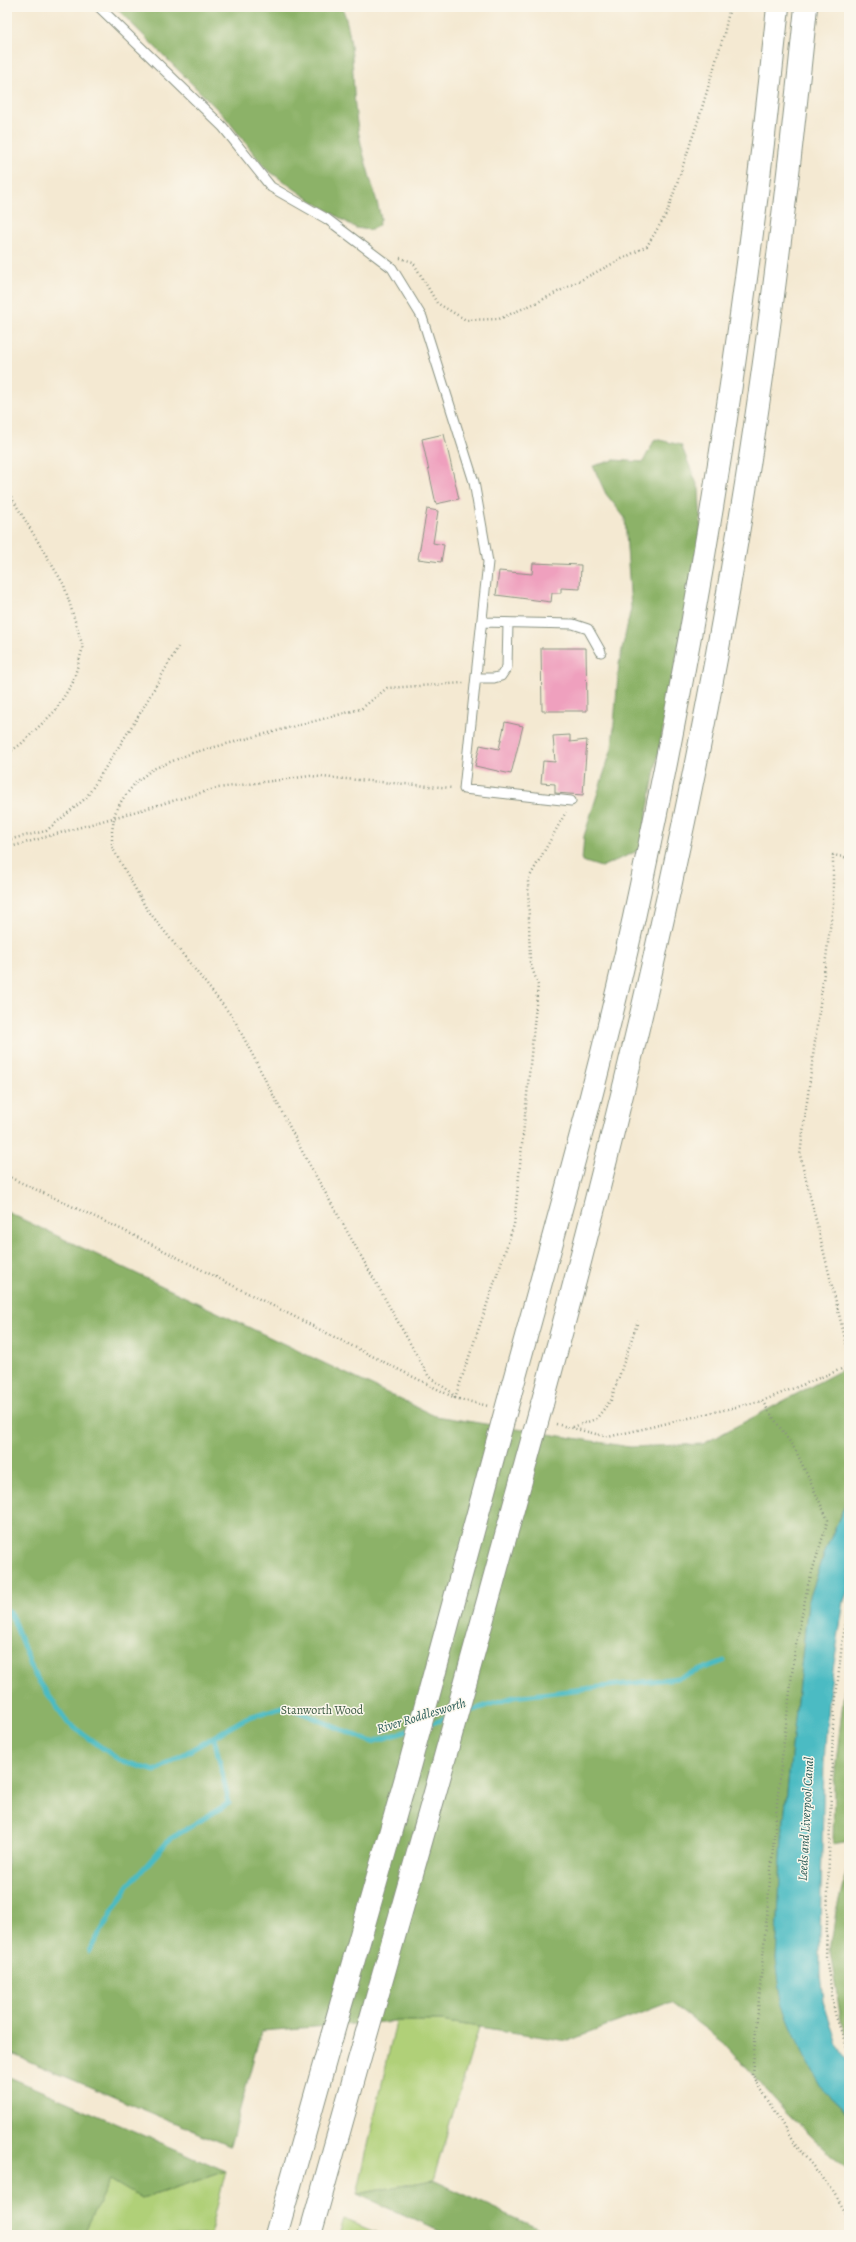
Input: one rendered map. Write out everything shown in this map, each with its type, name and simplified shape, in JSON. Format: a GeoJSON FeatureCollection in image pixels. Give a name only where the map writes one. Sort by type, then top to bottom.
{"type":"FeatureCollection","features":[{"type":"Feature","properties":{"kind":"highway"},"geometry":{"type":"LineString","coordinates":[[276,2235],[409,1767],[581,1134],[641,888],[676,711],[708,532],[743,298],[768,108],[778,7]]}},
{"type":"Feature","properties":{"kind":"highway"},"geometry":{"type":"LineString","coordinates":[[310,2235],[438,1782],[542,1404],[612,1140],[667,900],[705,716],[737,540],[768,333],[794,126],[806,7]]}},
{"type":"Feature","properties":{"kind":"lane"},"geometry":{"type":"LineString","coordinates":[[99,7],[223,127],[271,187],[327,218],[392,268],[422,317],[474,482],[488,562],[464,789],[572,801]]}},
{"type":"Feature","properties":{"kind":"lane"},"geometry":{"type":"LineString","coordinates":[[482,622],[573,624],[588,630],[601,652]]}},
{"type":"Feature","properties":{"kind":"lane"},"geometry":{"type":"LineString","coordinates":[[476,679],[501,676],[507,667],[508,623]]}},
{"type":"Feature","properties":{"kind":"path"},"geometry":{"type":"LineString","coordinates":[[392,268],[396,257],[413,262],[437,303],[466,320],[499,319],[540,301],[647,246],[667,213],[706,95],[724,34],[730,7]]}},
{"type":"Feature","properties":{"kind":"path"},"geometry":{"type":"LineString","coordinates":[[7,490],[64,585],[83,647],[73,682],[56,711],[21,744],[7,754]]}},
{"type":"Feature","properties":{"kind":"path"},"geometry":{"type":"LineString","coordinates":[[7,840],[46,831],[86,798],[139,715],[178,647]]}},
{"type":"Feature","properties":{"kind":"path"},"geometry":{"type":"LineString","coordinates":[[455,1398],[451,1392],[429,1377],[303,1153],[234,1019],[146,908],[112,847],[114,818],[122,800],[136,782],[153,769],[192,753],[361,709],[387,688],[476,679]]}},
{"type":"Feature","properties":{"kind":"path"},"geometry":{"type":"LineString","coordinates":[[7,848],[218,788],[310,776],[464,789]]}},
{"type":"Feature","properties":{"kind":"path"},"geometry":{"type":"LineString","coordinates":[[455,1398],[514,1226],[538,985],[530,962],[528,880],[572,801]]}},
{"type":"Feature","properties":{"kind":"path"},"geometry":{"type":"LineString","coordinates":[[849,858],[833,855],[833,905],[800,1156],[849,1355]]}},
{"type":"Feature","properties":{"kind":"path"},"geometry":{"type":"LineString","coordinates":[[7,1176],[125,1231],[455,1398]]}},
{"type":"Feature","properties":{"kind":"path"},"geometry":{"type":"LineString","coordinates":[[638,1321],[610,1400],[596,1419],[572,1428],[608,1437],[762,1402],[849,1366]]}},
{"type":"Feature","properties":{"kind":"path"},"geometry":{"type":"LineString","coordinates":[[762,1402],[796,1451],[828,1520],[808,1585],[795,1650],[779,1783],[752,2074],[793,2142],[831,2188],[849,2218]]}},
{"type":"Feature","properties":{"kind":"path"},"geometry":{"type":"LineString","coordinates":[[849,1605],[842,1644],[833,1724],[826,1957],[835,2014],[849,2053]]}},
{"type":"Feature","properties":{"kind":"green space"},"geometry":{"type":"Polygon","coordinates":[[[115,7],[342,7],[349,35],[355,109],[359,133],[381,219],[378,226],[370,230],[356,228],[306,197],[266,169],[226,118],[115,7]]]}},
{"type":"Feature","properties":{"kind":"green space"},"geometry":{"type":"Polygon","coordinates":[[[655,439],[681,445],[699,489],[701,530],[640,850],[601,867],[582,861],[584,836],[612,748],[619,664],[631,608],[625,518],[606,494],[593,466],[614,460],[643,462],[655,439]]]}},
{"type":"Feature","properties":{"kind":"green space","name":"Stanworth Wood"},"geometry":{"type":"Polygon","coordinates":[[[7,1212],[435,1416],[630,1447],[703,1444],[849,1366],[849,1495],[826,1549],[808,1603],[782,1837],[776,1960],[823,2090],[849,2115],[849,2172],[786,2112],[724,2043],[670,2002],[568,2041],[441,2021],[396,2021],[261,2031],[230,2146],[7,2052],[7,1212]]]}},
{"type":"Feature","properties":{"kind":"green space"},"geometry":{"type":"Polygon","coordinates":[[[849,1646],[849,1841],[833,1844],[834,1782],[849,1646]]]}},
{"type":"Feature","properties":{"kind":"green space"},"geometry":{"type":"Polygon","coordinates":[[[849,1861],[849,2040],[841,2020],[830,1951],[836,1911],[849,1861]]]}},
{"type":"Feature","properties":{"kind":"green space"},"geometry":{"type":"Polygon","coordinates":[[[396,2021],[441,2021],[479,2027],[433,2180],[357,2194],[396,2021]]]}},
{"type":"Feature","properties":{"kind":"green space"},"geometry":{"type":"Polygon","coordinates":[[[7,2076],[226,2171],[142,2199],[110,2180],[83,2235],[7,2235],[7,2076]]]}},
{"type":"Feature","properties":{"kind":"green space"},"geometry":{"type":"Polygon","coordinates":[[[226,2171],[210,2235],[83,2235],[110,2179],[142,2199],[226,2171]]]}},
{"type":"Feature","properties":{"kind":"green space"},"geometry":{"type":"Polygon","coordinates":[[[433,2180],[552,2235],[448,2235],[357,2194],[433,2180]]]}},
{"type":"Feature","properties":{"kind":"green space"},"geometry":{"type":"Polygon","coordinates":[[[344,2219],[382,2235],[339,2235],[344,2219]]]}},
{"type":"Feature","properties":{"kind":"water","name":"Leeds and Liverpool Canal"},"geometry":{"type":"Polygon","coordinates":[[[849,1495],[849,1588],[844,1601],[828,1701],[824,1763],[820,1974],[823,2000],[836,2042],[849,2065],[849,2115],[823,2090],[804,2057],[782,2003],[776,1960],[782,1837],[808,1603],[826,1549],[849,1495]]]}},
{"type":"Feature","properties":{"kind":"building"},"geometry":{"type":"Polygon","coordinates":[[[444,434],[459,499],[436,504],[422,439],[444,434]]]}},
{"type":"Feature","properties":{"kind":"building"},"geometry":{"type":"Polygon","coordinates":[[[427,509],[438,511],[433,543],[444,545],[441,562],[418,559],[427,509]]]}},
{"type":"Feature","properties":{"kind":"building"},"geometry":{"type":"Polygon","coordinates":[[[533,563],[581,565],[580,589],[561,588],[561,593],[552,593],[551,602],[496,595],[499,571],[532,574],[533,563]]]}},
{"type":"Feature","properties":{"kind":"building"},"geometry":{"type":"Polygon","coordinates":[[[541,648],[586,648],[587,711],[542,711],[541,648]]]}},
{"type":"Feature","properties":{"kind":"building"},"geometry":{"type":"Polygon","coordinates":[[[505,722],[523,726],[511,774],[475,766],[480,745],[499,749],[505,722]]]}},
{"type":"Feature","properties":{"kind":"building"},"geometry":{"type":"Polygon","coordinates":[[[570,735],[570,742],[587,740],[583,795],[555,793],[555,784],[541,783],[543,761],[555,762],[553,736],[570,735]]]}},
{"type":"Feature","properties":{"kind":"waterway","name":"River Roddlesworth"},"geometry":{"type":"LineString","coordinates":[[7,1610],[13,1619],[34,1674],[68,1723],[119,1760],[155,1771],[246,1718],[285,1706],[372,1742],[414,1729]]}},
{"type":"Feature","properties":{"kind":"waterway","name":"River Roddlesworth"},"geometry":{"type":"LineString","coordinates":[[463,1713],[514,1697],[678,1678],[724,1661]]}},
{"type":"Feature","properties":{"kind":"waterway","name":"River Roddlesworth"},"geometry":{"type":"LineString","coordinates":[[427,1725],[450,1717]]}},
{"type":"Feature","properties":{"kind":"waterway"},"geometry":{"type":"LineString","coordinates":[[89,1951],[128,1886],[170,1839],[229,1803],[214,1737]]}}]}
